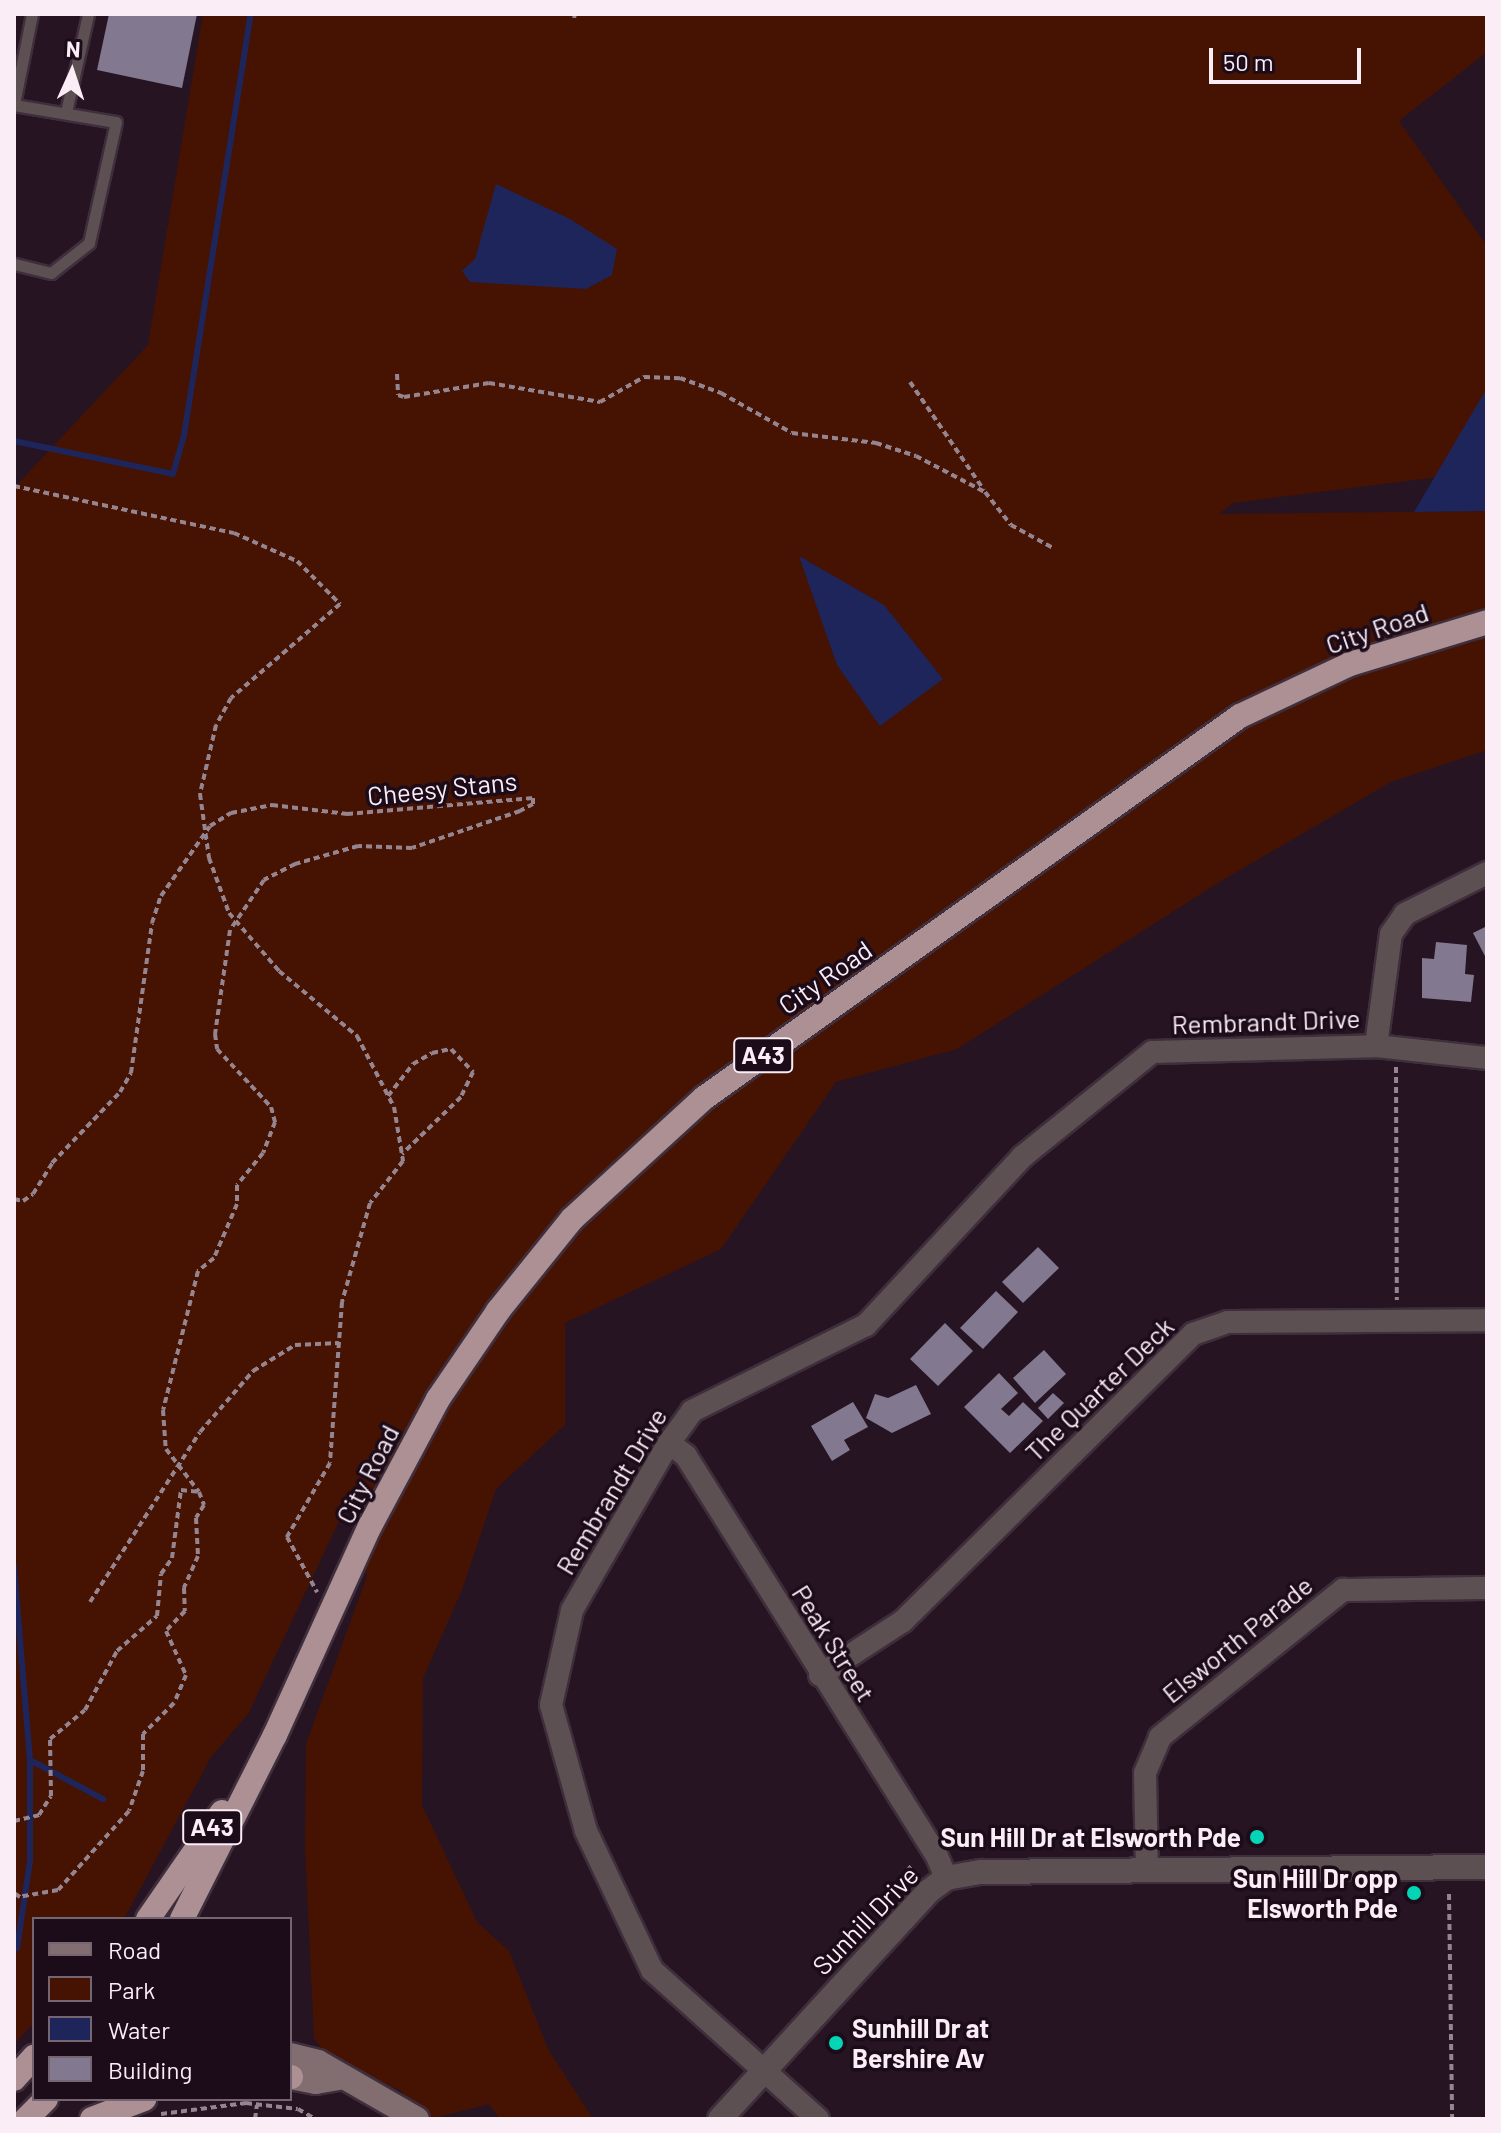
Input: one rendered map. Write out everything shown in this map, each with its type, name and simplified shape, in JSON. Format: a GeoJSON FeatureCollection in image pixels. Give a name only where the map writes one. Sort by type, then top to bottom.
{"type":"FeatureCollection","features":[{"type":"Feature","properties":{"kind":"highway","name":"City Road"},"geometry":{"type":"LineString","coordinates":[[183,1917],[438,1399],[498,1311],[572,1219],[704,1098],[1240,716],[1350,664],[1487,622]]}},
{"type":"Feature","properties":{"kind":"highway","name":"City Road"},"geometry":{"type":"LineString","coordinates":[[149,1917],[275,1735]]}},
{"type":"Feature","properties":{"kind":"highway"},"geometry":{"type":"LineString","coordinates":[[14,2079],[32,2059]]}},
{"type":"Feature","properties":{"kind":"highway"},"geometry":{"type":"LineString","coordinates":[[26,2119],[44,2101]]}},
{"type":"Feature","properties":{"kind":"highway"},"geometry":{"type":"LineString","coordinates":[[92,2119],[148,2107]]}},
{"type":"Feature","properties":{"kind":"main road"},"geometry":{"type":"LineString","coordinates":[[292,2056],[318,2062],[339,2078],[417,2119]]}},
{"type":"Feature","properties":{"kind":"main road"},"geometry":{"type":"LineString","coordinates":[[292,2077],[316,2082],[339,2078]]}},
{"type":"Feature","properties":{"kind":"street"},"geometry":{"type":"LineString","coordinates":[[1376,1046],[1391,934],[1405,914],[1487,873]]}},
{"type":"Feature","properties":{"kind":"street","name":"Rembrandt Drive"},"geometry":{"type":"LineString","coordinates":[[818,2119],[652,1970],[586,1831],[551,1705],[572,1610],[669,1443],[692,1411],[866,1325],[1022,1157],[1152,1052],[1376,1046],[1487,1058]]}},
{"type":"Feature","properties":{"kind":"street","name":"The Quarter Deck"},"geometry":{"type":"LineString","coordinates":[[820,1675],[903,1621],[1193,1334],[1228,1322],[1487,1320]]}},
{"type":"Feature","properties":{"kind":"street","name":"Peak Street"},"geometry":{"type":"LineString","coordinates":[[669,1443],[686,1456],[820,1675],[936,1854],[946,1878]]}},
{"type":"Feature","properties":{"kind":"street","name":"Elsworth Parade"},"geometry":{"type":"LineString","coordinates":[[1147,1870],[1145,1773],[1160,1737],[1343,1590],[1487,1588]]}},
{"type":"Feature","properties":{"kind":"street","name":"Sunhill Drive"},"geometry":{"type":"LineString","coordinates":[[720,2119],[929,1891],[946,1878],[981,1872],[1487,1867]]}},
{"type":"Feature","properties":{"kind":"lane"},"geometry":{"type":"LineString","coordinates":[[14,264],[51,273],[89,243],[116,122],[14,104],[32,14]]}},
{"type":"Feature","properties":{"kind":"lane"},"geometry":{"type":"LineString","coordinates":[[66,112],[88,14]]}},
{"type":"Feature","properties":{"kind":"path"},"geometry":{"type":"LineString","coordinates":[[397,374],[398,395],[404,397],[489,383],[600,402],[644,377],[680,378],[721,393],[792,433],[893,447],[985,492]]}},
{"type":"Feature","properties":{"kind":"path"},"geometry":{"type":"LineString","coordinates":[[910,382],[1011,525],[1053,548]]}},
{"type":"Feature","properties":{"kind":"path"},"geometry":{"type":"LineString","coordinates":[[14,486],[234,533],[297,561],[340,604],[308,637],[231,698],[206,759],[200,794],[204,834],[217,886],[236,922],[279,971],[357,1036],[388,1096],[402,1154],[403,1161],[370,1203],[342,1302],[330,1463],[287,1537],[330,1615]]}},
{"type":"Feature","properties":{"kind":"path","name":"Cheesy Stans"},"geometry":{"type":"LineString","coordinates":[[14,1199],[23,1201],[33,1194],[52,1163],[120,1092],[131,1073],[152,923],[161,896],[204,834],[231,813],[272,805],[347,814],[533,798],[533,804],[520,811],[412,848],[358,846],[295,864],[264,880],[236,922],[220,992],[217,1049],[271,1107],[275,1122],[263,1153],[237,1185],[237,1204],[214,1258],[198,1271],[180,1330],[163,1410],[166,1449],[199,1492]]}},
{"type":"Feature","properties":{"kind":"path"},"geometry":{"type":"LineString","coordinates":[[388,1096],[413,1064],[432,1053],[451,1049],[473,1072],[461,1097],[402,1154]]}},
{"type":"Feature","properties":{"kind":"path"},"geometry":{"type":"LineString","coordinates":[[1396,1067],[1397,1300]]}},
{"type":"Feature","properties":{"kind":"path"},"geometry":{"type":"LineString","coordinates":[[90,1602],[200,1432],[253,1371],[295,1345],[339,1343]]}},
{"type":"Feature","properties":{"kind":"path"},"geometry":{"type":"LineString","coordinates":[[14,1821],[39,1815],[51,1796],[50,1739],[85,1710],[117,1651],[157,1616],[161,1574],[172,1558],[181,1490],[199,1492],[204,1505],[196,1518],[198,1556],[184,1588],[185,1611],[166,1631],[186,1675],[174,1703],[143,1734],[143,1771],[129,1811],[58,1890],[14,1893]]}},
{"type":"Feature","properties":{"kind":"path"},"geometry":{"type":"LineString","coordinates":[[907,1871],[912,1865]]}},
{"type":"Feature","properties":{"kind":"path"},"geometry":{"type":"LineString","coordinates":[[1449,1894],[1452,2119]]}},
{"type":"Feature","properties":{"kind":"path"},"geometry":{"type":"LineString","coordinates":[[255,2119],[257,2104]]}},
{"type":"Feature","properties":{"kind":"path"},"geometry":{"type":"LineString","coordinates":[[148,2107],[257,2104],[298,2109],[315,2119]]}},
{"type":"Feature","properties":{"kind":"green space"},"geometry":{"type":"Polygon","coordinates":[[[203,14],[1487,14],[1487,52],[1399,121],[1487,246],[1487,471],[1233,503],[1219,514],[1487,511],[1487,750],[1391,782],[1221,881],[957,1049],[836,1082],[721,1249],[565,1323],[565,1425],[496,1489],[462,1590],[423,1678],[422,1805],[477,1922],[509,1951],[548,2049],[593,2119],[500,2119],[489,2104],[430,2119],[400,2090],[334,2066],[314,2038],[305,1849],[306,1744],[367,1576],[350,1498],[248,1714],[211,1757],[125,1917],[32,1917],[32,2025],[14,2044],[14,488],[148,345],[203,14]]]}},
{"type":"Feature","properties":{"kind":"water"},"geometry":{"type":"Polygon","coordinates":[[[496,184],[570,219],[617,249],[612,275],[586,289],[470,282],[462,271],[475,259],[496,184]]]}},
{"type":"Feature","properties":{"kind":"water"},"geometry":{"type":"Polygon","coordinates":[[[1487,388],[1487,511],[1414,512],[1487,388]]]}},
{"type":"Feature","properties":{"kind":"water"},"geometry":{"type":"Polygon","coordinates":[[[799,556],[884,605],[943,679],[880,726],[837,665],[799,556]]]}},
{"type":"Feature","properties":{"kind":"building"},"geometry":{"type":"Polygon","coordinates":[[[109,14],[197,14],[182,88],[97,70],[109,14]]]}},
{"type":"Feature","properties":{"kind":"building"},"geometry":{"type":"Polygon","coordinates":[[[1487,926],[1487,960],[1473,933],[1487,926]]]}},
{"type":"Feature","properties":{"kind":"building"},"geometry":{"type":"Polygon","coordinates":[[[1436,942],[1467,945],[1465,974],[1474,975],[1471,1002],[1422,998],[1422,958],[1434,959],[1436,942]]]}},
{"type":"Feature","properties":{"kind":"building"},"geometry":{"type":"Polygon","coordinates":[[[1038,1247],[1059,1268],[1023,1303],[1002,1282],[1038,1247]]]}},
{"type":"Feature","properties":{"kind":"building"},"geometry":{"type":"Polygon","coordinates":[[[996,1291],[1018,1312],[983,1349],[960,1328],[996,1291]]]}},
{"type":"Feature","properties":{"kind":"building"},"geometry":{"type":"Polygon","coordinates":[[[945,1323],[973,1351],[938,1386],[910,1359],[945,1323]]]}},
{"type":"Feature","properties":{"kind":"building"},"geometry":{"type":"Polygon","coordinates":[[[1044,1350],[1066,1374],[1035,1403],[1013,1378],[1044,1350]]]}},
{"type":"Feature","properties":{"kind":"building"},"geometry":{"type":"Polygon","coordinates":[[[999,1373],[1018,1393],[1001,1409],[1009,1416],[1023,1402],[1043,1421],[1010,1453],[964,1407],[999,1373]]]}},
{"type":"Feature","properties":{"kind":"building"},"geometry":{"type":"Polygon","coordinates":[[[916,1385],[931,1414],[892,1433],[866,1418],[875,1394],[888,1398],[916,1385]]]}},
{"type":"Feature","properties":{"kind":"building"},"geometry":{"type":"Polygon","coordinates":[[[1053,1393],[1064,1403],[1048,1419],[1038,1408],[1053,1393]]]}},
{"type":"Feature","properties":{"kind":"building"},"geometry":{"type":"Polygon","coordinates":[[[853,1402],[868,1427],[844,1440],[850,1450],[832,1461],[811,1426],[853,1402]]]}},
{"type":"Feature","properties":{"kind":"waterway"},"geometry":{"type":"LineString","coordinates":[[14,441],[173,474],[184,435],[251,14]]}},
{"type":"Feature","properties":{"kind":"waterway"},"geometry":{"type":"LineString","coordinates":[[14,1566],[30,1760],[103,1799]]}},
{"type":"Feature","properties":{"kind":"waterway"},"geometry":{"type":"LineString","coordinates":[[17,1948],[30,1861],[30,1760]]}},
{"type":"Feature","properties":{"kind":"place","name":"Sun Hill Dr at Elsworth Pde"},"geometry":{"type":"Point","coordinates":[1257,1837]}},
{"type":"Feature","properties":{"kind":"place","name":"Sun Hill Dr opp Elsworth Pde"},"geometry":{"type":"Point","coordinates":[1414,1893]}},
{"type":"Feature","properties":{"kind":"place","name":"Sunhill Dr at Bershire Av"},"geometry":{"type":"Point","coordinates":[836,2043]}}]}
